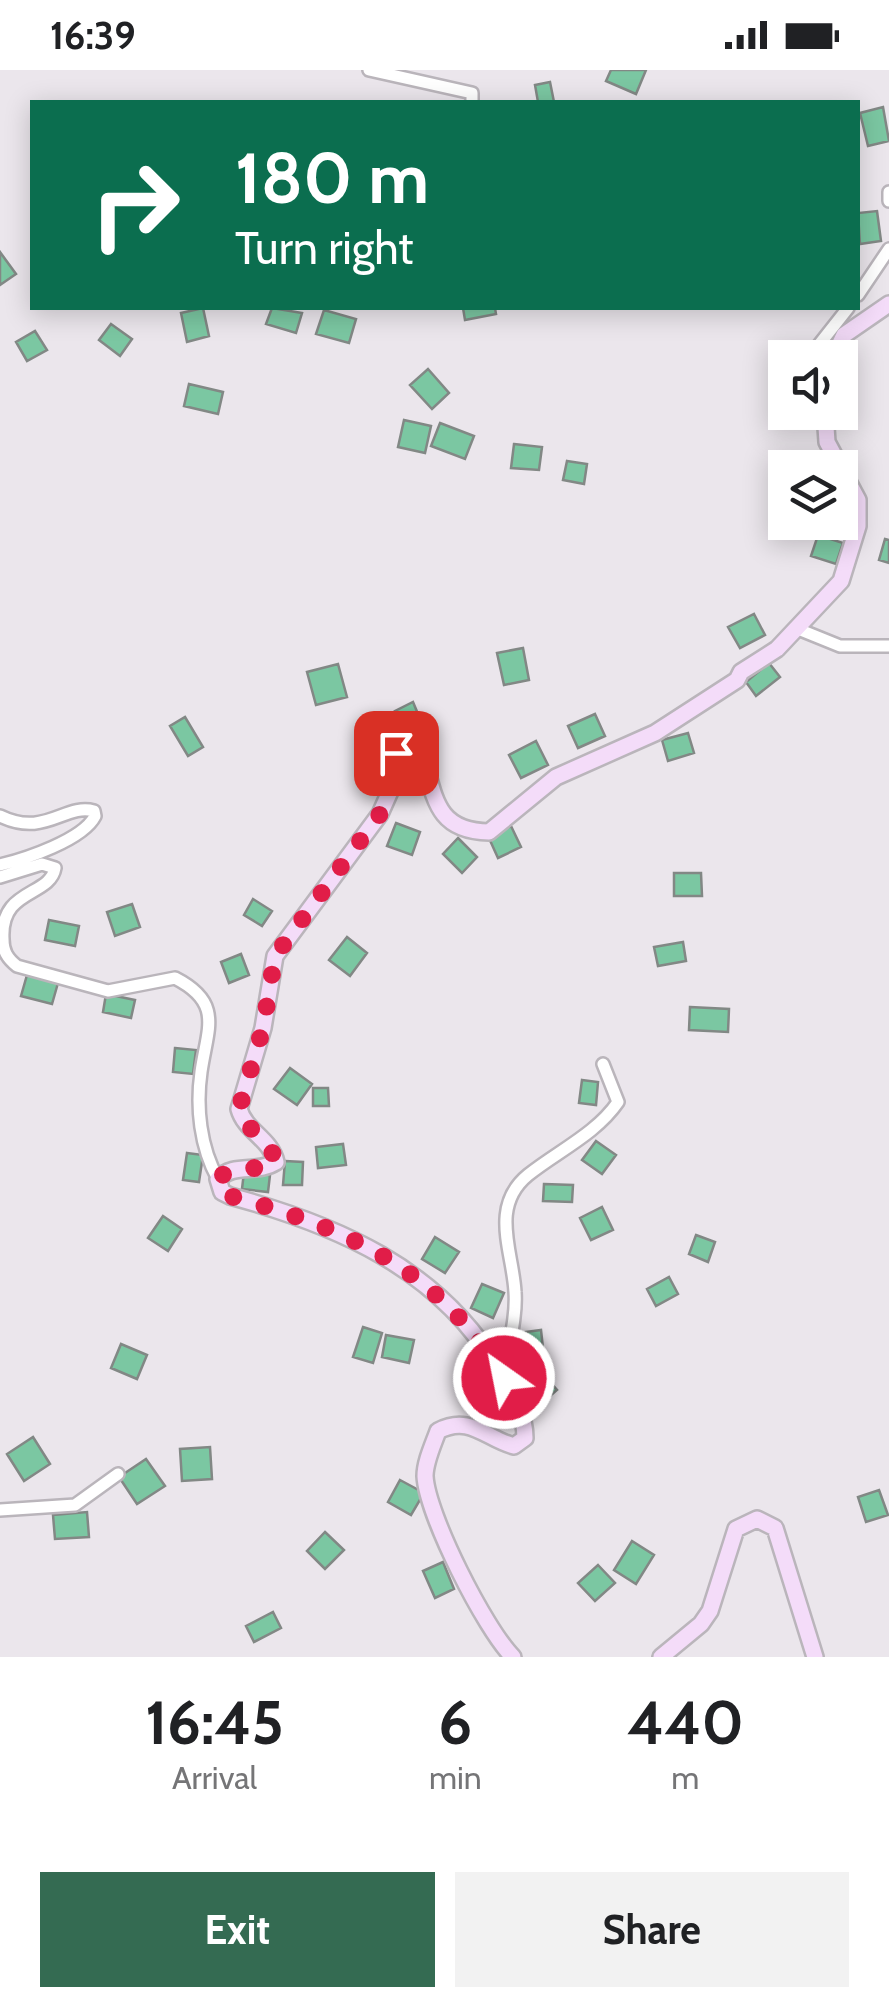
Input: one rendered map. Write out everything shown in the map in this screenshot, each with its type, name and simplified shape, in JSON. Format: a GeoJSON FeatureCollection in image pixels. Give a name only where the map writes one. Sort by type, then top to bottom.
{"type":"FeatureCollection","features":[{"type":"Feature","properties":{"kind":"street"},"geometry":{"type":"LineString","coordinates":[[369,70],[472,93],[472,100]]}},
{"type":"Feature","properties":{"kind":"street"},"geometry":{"type":"LineString","coordinates":[[889,192],[889,200]]}},
{"type":"Feature","properties":{"kind":"street"},"geometry":{"type":"LineString","coordinates":[[860,291],[889,249]]}},
{"type":"Feature","properties":{"kind":"street"},"geometry":{"type":"LineString","coordinates":[[842,340],[889,304]]}},
{"type":"Feature","properties":{"kind":"street"},"geometry":{"type":"LineString","coordinates":[[823,340],[846,310]]}},
{"type":"Feature","properties":{"kind":"street"},"geometry":{"type":"LineString","coordinates":[[218,1179],[232,1169],[267,1168],[276,1162],[273,1151],[242,1120],[239,1109],[263,1028],[270,972],[295,926],[380,814],[392,786],[396,753],[404,747],[416,747],[437,805],[447,819],[462,831],[489,832],[556,777],[655,733],[777,650],[841,581],[858,526],[858,500],[827,442],[826,430]]}},
{"type":"Feature","properties":{"kind":"street"},"geometry":{"type":"LineString","coordinates":[[798,628],[840,646],[889,646]]}},
{"type":"Feature","properties":{"kind":"street"},"geometry":{"type":"LineString","coordinates":[[0,816],[14,822],[43,824],[81,810],[94,811],[95,816],[79,832],[0,865]]}},
{"type":"Feature","properties":{"kind":"street"},"geometry":{"type":"LineString","coordinates":[[0,876],[42,864],[55,868],[48,881],[14,902],[3,921],[3,946],[16,966],[108,991],[176,978],[202,998],[211,1023],[199,1110],[207,1154],[222,1192],[342,1233],[418,1274],[462,1317],[504,1378],[522,1412],[522,1443],[504,1444],[476,1426],[445,1427],[438,1431],[425,1481],[466,1586],[492,1636],[513,1657]]}},
{"type":"Feature","properties":{"kind":"street"},"geometry":{"type":"LineString","coordinates":[[504,1378],[516,1295],[504,1217],[514,1190],[528,1174],[605,1122],[618,1102],[603,1064]]}},
{"type":"Feature","properties":{"kind":"street"},"geometry":{"type":"LineString","coordinates":[[0,1510],[76,1506],[118,1474]]}},
{"type":"Feature","properties":{"kind":"street"},"geometry":{"type":"LineString","coordinates":[[661,1657],[702,1624],[736,1529],[756,1519],[775,1528],[815,1657]]}},
{"type":"Feature","properties":{"kind":"building"},"geometry":{"type":"Polygon","coordinates":[[[611,70],[646,70],[636,94],[606,81],[611,70]]]}},
{"type":"Feature","properties":{"kind":"building"},"geometry":{"type":"Polygon","coordinates":[[[550,82],[554,100],[538,100],[535,85],[550,82]]]}},
{"type":"Feature","properties":{"kind":"building"},"geometry":{"type":"Polygon","coordinates":[[[883,107],[889,141],[868,146],[860,113],[883,107]]]}},
{"type":"Feature","properties":{"kind":"building"},"geometry":{"type":"Polygon","coordinates":[[[877,211],[881,241],[860,244],[860,213],[877,211]]]}},
{"type":"Feature","properties":{"kind":"building"},"geometry":{"type":"Polygon","coordinates":[[[0,252],[16,274],[0,285],[0,252]]]}},
{"type":"Feature","properties":{"kind":"building"},"geometry":{"type":"Polygon","coordinates":[[[203,310],[209,336],[187,342],[181,313],[203,310]]]}},
{"type":"Feature","properties":{"kind":"building"},"geometry":{"type":"Polygon","coordinates":[[[271,310],[302,313],[296,333],[266,324],[271,310]]]}},
{"type":"Feature","properties":{"kind":"building"},"geometry":{"type":"Polygon","coordinates":[[[324,310],[356,319],[349,343],[316,334],[324,310]]]}},
{"type":"Feature","properties":{"kind":"building"},"geometry":{"type":"Polygon","coordinates":[[[463,310],[495,310],[496,314],[465,320],[463,310]]]}},
{"type":"Feature","properties":{"kind":"building"},"geometry":{"type":"Polygon","coordinates":[[[111,324],[132,339],[120,356],[99,340],[111,324]]]}},
{"type":"Feature","properties":{"kind":"building"},"geometry":{"type":"Polygon","coordinates":[[[35,331],[47,350],[27,361],[16,342],[35,331]]]}},
{"type":"Feature","properties":{"kind":"building"},"geometry":{"type":"Polygon","coordinates":[[[428,369],[449,393],[432,409],[410,385],[428,369]]]}},
{"type":"Feature","properties":{"kind":"building"},"geometry":{"type":"Polygon","coordinates":[[[189,384],[223,392],[218,414],[184,406],[189,384]]]}},
{"type":"Feature","properties":{"kind":"building"},"geometry":{"type":"Polygon","coordinates":[[[404,420],[431,426],[425,453],[398,447],[404,420]]]}},
{"type":"Feature","properties":{"kind":"building"},"geometry":{"type":"Polygon","coordinates":[[[440,423],[474,436],[465,459],[431,446],[440,423]]]}},
{"type":"Feature","properties":{"kind":"building"},"geometry":{"type":"Polygon","coordinates":[[[514,444],[542,447],[539,470],[511,468],[514,444]]]}},
{"type":"Feature","properties":{"kind":"building"},"geometry":{"type":"Polygon","coordinates":[[[567,461],[587,464],[584,484],[563,480],[567,461]]]}},
{"type":"Feature","properties":{"kind":"building"},"geometry":{"type":"Polygon","coordinates":[[[885,539],[889,540],[889,563],[879,560],[885,539]]]}},
{"type":"Feature","properties":{"kind":"building"},"geometry":{"type":"Polygon","coordinates":[[[816,540],[843,543],[836,564],[811,556],[816,540]]]}},
{"type":"Feature","properties":{"kind":"building"},"geometry":{"type":"Polygon","coordinates":[[[754,614],[765,635],[740,648],[728,627],[754,614]]]}},
{"type":"Feature","properties":{"kind":"building"},"geometry":{"type":"Polygon","coordinates":[[[523,648],[529,680],[504,685],[497,653],[523,648]]]}},
{"type":"Feature","properties":{"kind":"building"},"geometry":{"type":"Polygon","coordinates":[[[769,663],[780,677],[756,696],[746,682],[769,663]]]}},
{"type":"Feature","properties":{"kind":"building"},"geometry":{"type":"Polygon","coordinates":[[[338,664],[347,697],[316,705],[307,672],[338,664]]]}},
{"type":"Feature","properties":{"kind":"building"},"geometry":{"type":"Polygon","coordinates":[[[413,702],[418,714],[401,722],[395,711],[413,702]]]}},
{"type":"Feature","properties":{"kind":"building"},"geometry":{"type":"Polygon","coordinates":[[[595,714],[605,736],[578,748],[568,726],[595,714]]]}},
{"type":"Feature","properties":{"kind":"building"},"geometry":{"type":"Polygon","coordinates":[[[185,717],[203,747],[188,756],[170,726],[185,717]]]}},
{"type":"Feature","properties":{"kind":"building"},"geometry":{"type":"Polygon","coordinates":[[[688,733],[694,753],[668,761],[662,740],[688,733]]]}},
{"type":"Feature","properties":{"kind":"building"},"geometry":{"type":"Polygon","coordinates":[[[536,741],[548,765],[521,778],[509,755],[536,741]]]}},
{"type":"Feature","properties":{"kind":"building"},"geometry":{"type":"Polygon","coordinates":[[[396,823],[420,832],[412,855],[387,846],[396,823]]]}},
{"type":"Feature","properties":{"kind":"building"},"geometry":{"type":"Polygon","coordinates":[[[511,826],[521,847],[498,858],[488,836],[511,826]]]}},
{"type":"Feature","properties":{"kind":"building"},"geometry":{"type":"Polygon","coordinates":[[[458,838],[477,857],[462,873],[443,854],[458,838]]]}},
{"type":"Feature","properties":{"kind":"building"},"geometry":{"type":"Polygon","coordinates":[[[674,873],[701,873],[702,896],[674,896],[674,873]]]}},
{"type":"Feature","properties":{"kind":"building"},"geometry":{"type":"Polygon","coordinates":[[[253,899],[272,911],[262,926],[244,915],[253,899]]]}},
{"type":"Feature","properties":{"kind":"building"},"geometry":{"type":"Polygon","coordinates":[[[132,904],[140,927],[115,936],[107,912],[132,904]]]}},
{"type":"Feature","properties":{"kind":"building"},"geometry":{"type":"Polygon","coordinates":[[[49,920],[79,926],[75,946],[45,940],[49,920]]]}},
{"type":"Feature","properties":{"kind":"building"},"geometry":{"type":"Polygon","coordinates":[[[347,937],[367,953],[350,976],[329,960],[347,937]]]}},
{"type":"Feature","properties":{"kind":"building"},"geometry":{"type":"Polygon","coordinates":[[[683,942],[686,961],[658,966],[654,947],[683,942]]]}},
{"type":"Feature","properties":{"kind":"building"},"geometry":{"type":"Polygon","coordinates":[[[241,954],[249,975],[229,983],[221,962],[241,954]]]}},
{"type":"Feature","properties":{"kind":"building"},"geometry":{"type":"Polygon","coordinates":[[[27,975],[58,983],[52,1004],[21,996],[27,975]]]}},
{"type":"Feature","properties":{"kind":"building"},"geometry":{"type":"Polygon","coordinates":[[[106,994],[135,1000],[131,1018],[103,1012],[106,994]]]}},
{"type":"Feature","properties":{"kind":"building"},"geometry":{"type":"Polygon","coordinates":[[[690,1007],[729,1009],[728,1032],[689,1030],[690,1007]]]}},
{"type":"Feature","properties":{"kind":"building"},"geometry":{"type":"Polygon","coordinates":[[[175,1048],[196,1050],[193,1074],[173,1072],[175,1048]]]}},
{"type":"Feature","properties":{"kind":"building"},"geometry":{"type":"Polygon","coordinates":[[[290,1068],[312,1084],[297,1105],[274,1089],[290,1068]]]}},
{"type":"Feature","properties":{"kind":"building"},"geometry":{"type":"Polygon","coordinates":[[[582,1080],[598,1082],[596,1105],[579,1103],[582,1080]]]}},
{"type":"Feature","properties":{"kind":"building"},"geometry":{"type":"Polygon","coordinates":[[[313,1088],[328,1088],[329,1106],[313,1106],[313,1088]]]}},
{"type":"Feature","properties":{"kind":"building"},"geometry":{"type":"Polygon","coordinates":[[[596,1141],[616,1155],[602,1174],[582,1160],[596,1141]]]}},
{"type":"Feature","properties":{"kind":"building"},"geometry":{"type":"Polygon","coordinates":[[[343,1144],[346,1165],[318,1168],[316,1147],[343,1144]]]}},
{"type":"Feature","properties":{"kind":"building"},"geometry":{"type":"Polygon","coordinates":[[[187,1153],[203,1155],[199,1182],[183,1180],[187,1153]]]}},
{"type":"Feature","properties":{"kind":"building"},"geometry":{"type":"Polygon","coordinates":[[[285,1161],[303,1162],[302,1185],[283,1185],[285,1161]]]}},
{"type":"Feature","properties":{"kind":"building"},"geometry":{"type":"Polygon","coordinates":[[[244,1172],[270,1175],[268,1192],[242,1189],[244,1172]]]}},
{"type":"Feature","properties":{"kind":"building"},"geometry":{"type":"Polygon","coordinates":[[[544,1184],[573,1185],[572,1202],[543,1201],[544,1184]]]}},
{"type":"Feature","properties":{"kind":"building"},"geometry":{"type":"Polygon","coordinates":[[[602,1207],[613,1230],[591,1240],[580,1218],[602,1207]]]}},
{"type":"Feature","properties":{"kind":"building"},"geometry":{"type":"Polygon","coordinates":[[[163,1216],[182,1229],[168,1251],[148,1238],[163,1216]]]}},
{"type":"Feature","properties":{"kind":"building"},"geometry":{"type":"Polygon","coordinates":[[[696,1235],[715,1242],[708,1262],[689,1254],[696,1235]]]}},
{"type":"Feature","properties":{"kind":"building"},"geometry":{"type":"Polygon","coordinates":[[[435,1237],[459,1252],[445,1273],[422,1259],[435,1237]]]}},
{"type":"Feature","properties":{"kind":"building"},"geometry":{"type":"Polygon","coordinates":[[[669,1277],[678,1294],[656,1306],[647,1289],[669,1277]]]}},
{"type":"Feature","properties":{"kind":"building"},"geometry":{"type":"Polygon","coordinates":[[[482,1284],[504,1293],[493,1318],[471,1308],[482,1284]]]}},
{"type":"Feature","properties":{"kind":"building"},"geometry":{"type":"Polygon","coordinates":[[[363,1327],[382,1333],[373,1363],[353,1357],[363,1327]]]}},
{"type":"Feature","properties":{"kind":"building"},"geometry":{"type":"Polygon","coordinates":[[[541,1330],[544,1357],[521,1360],[518,1333],[541,1330]]]}},
{"type":"Feature","properties":{"kind":"building"},"geometry":{"type":"Polygon","coordinates":[[[386,1335],[414,1340],[409,1363],[382,1357],[386,1335]]]}},
{"type":"Feature","properties":{"kind":"building"},"geometry":{"type":"Polygon","coordinates":[[[121,1344],[147,1355],[137,1379],[111,1368],[121,1344]]]}},
{"type":"Feature","properties":{"kind":"building"},"geometry":{"type":"Polygon","coordinates":[[[543,1374],[557,1390],[534,1410],[520,1394],[543,1374]]]}},
{"type":"Feature","properties":{"kind":"building"},"geometry":{"type":"Polygon","coordinates":[[[33,1437],[50,1464],[24,1481],[7,1454],[33,1437]]]}},
{"type":"Feature","properties":{"kind":"building"},"geometry":{"type":"Polygon","coordinates":[[[210,1447],[212,1479],[182,1481],[180,1449],[210,1447]]]}},
{"type":"Feature","properties":{"kind":"building"},"geometry":{"type":"Polygon","coordinates":[[[146,1459],[165,1486],[137,1504],[119,1477],[146,1459]]]}},
{"type":"Feature","properties":{"kind":"building"},"geometry":{"type":"Polygon","coordinates":[[[400,1480],[424,1493],[411,1515],[388,1502],[400,1480]]]}},
{"type":"Feature","properties":{"kind":"building"},"geometry":{"type":"Polygon","coordinates":[[[879,1490],[888,1515],[866,1522],[858,1497],[879,1490]]]}},
{"type":"Feature","properties":{"kind":"building"},"geometry":{"type":"Polygon","coordinates":[[[87,1512],[89,1537],[55,1539],[53,1515],[87,1512]]]}},
{"type":"Feature","properties":{"kind":"building"},"geometry":{"type":"Polygon","coordinates":[[[325,1532],[344,1550],[325,1569],[307,1551],[325,1532]]]}},
{"type":"Feature","properties":{"kind":"building"},"geometry":{"type":"Polygon","coordinates":[[[632,1541],[654,1555],[636,1584],[614,1570],[632,1541]]]}},
{"type":"Feature","properties":{"kind":"building"},"geometry":{"type":"Polygon","coordinates":[[[443,1562],[454,1589],[435,1598],[423,1571],[443,1562]]]}},
{"type":"Feature","properties":{"kind":"building"},"geometry":{"type":"Polygon","coordinates":[[[598,1565],[615,1583],[595,1601],[578,1583],[598,1565]]]}},
{"type":"Feature","properties":{"kind":"building"},"geometry":{"type":"Polygon","coordinates":[[[273,1612],[281,1628],[254,1642],[246,1626],[273,1612]]]}},
{"type":"Feature","properties":{"kind":"route"},"geometry":{"type":"LineString","coordinates":[[396,753],[392,786],[380,814],[340,862],[310,912],[295,926],[275,956],[270,972],[263,1028],[239,1109],[242,1120],[273,1151],[276,1162],[267,1168],[232,1169],[218,1179],[222,1192],[230,1196],[342,1233],[418,1274],[462,1317],[504,1378]]}}]}
